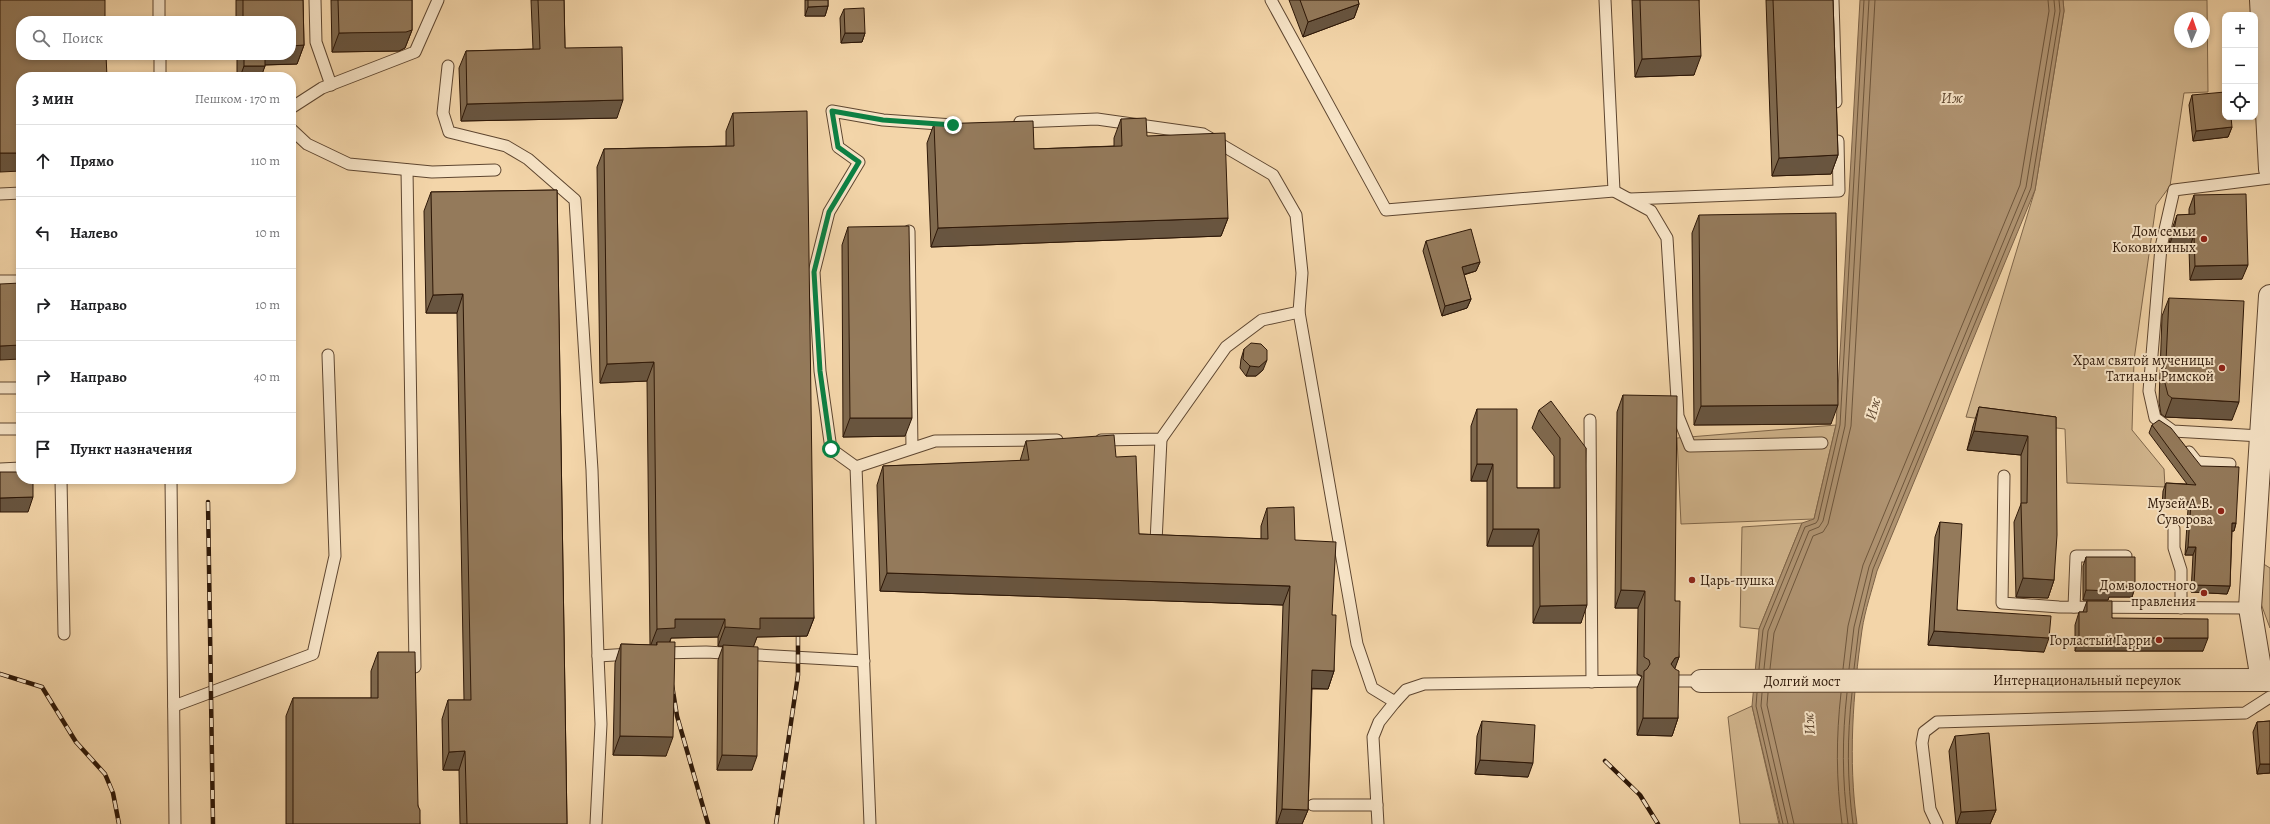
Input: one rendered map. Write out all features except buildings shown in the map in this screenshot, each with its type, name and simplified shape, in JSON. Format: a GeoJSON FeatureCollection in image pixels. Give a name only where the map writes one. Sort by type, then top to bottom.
{"type":"FeatureCollection","features":[{"type":"Feature","properties":{"kind":"street"},"geometry":{"type":"LineString","coordinates":[[2261,0],[2268,101],[2270,169]]}},
{"type":"Feature","properties":{"kind":"street"},"geometry":{"type":"LineString","coordinates":[[2267,686],[2250,608],[2264,484],[2261,436],[2267,387],[2270,296]]}},
{"type":"Feature","properties":{"kind":"street","name":"Долгий мост"},"geometry":{"type":"LineString","coordinates":[[1701,681],[1903,681]]}},
{"type":"Feature","properties":{"kind":"street","name":"Интернациональный переулок"},"geometry":{"type":"LineString","coordinates":[[1903,681],[2267,686]]}},
{"type":"Feature","properties":{"kind":"lane"},"geometry":{"type":"LineString","coordinates":[[159,0],[159,16]]}},
{"type":"Feature","properties":{"kind":"lane"},"geometry":{"type":"LineString","coordinates":[[315,0],[316,42],[330,85]]}},
{"type":"Feature","properties":{"kind":"lane"},"geometry":{"type":"LineString","coordinates":[[296,105],[330,85],[415,52],[438,0]]}},
{"type":"Feature","properties":{"kind":"lane"},"geometry":{"type":"LineString","coordinates":[[1271,0],[1386,210],[1614,191],[1630,199],[1652,211],[1667,238],[1678,416],[1690,446],[1822,443]]}},
{"type":"Feature","properties":{"kind":"lane"},"geometry":{"type":"LineString","coordinates":[[1605,0],[1614,191]]}},
{"type":"Feature","properties":{"kind":"lane"},"geometry":{"type":"LineString","coordinates":[[1833,0],[1837,111]]}},
{"type":"Feature","properties":{"kind":"lane"},"geometry":{"type":"LineString","coordinates":[[160,60],[160,72]]}},
{"type":"Feature","properties":{"kind":"lane"},"geometry":{"type":"LineString","coordinates":[[448,66],[442,113],[449,132],[506,146],[528,159],[575,200],[592,470],[601,724],[596,824]]}},
{"type":"Feature","properties":{"kind":"lane"},"geometry":{"type":"LineString","coordinates":[[856,467],[831,449],[820,371],[814,272],[829,212],[859,162],[838,147],[832,111],[883,120],[961,125]]}},
{"type":"Feature","properties":{"kind":"lane"},"geometry":{"type":"LineString","coordinates":[[1009,123],[1097,118],[1203,134],[1273,175],[1296,215],[1302,273],[1299,312],[1357,644],[1372,688],[1395,702]]}},
{"type":"Feature","properties":{"kind":"lane"},"geometry":{"type":"LineString","coordinates":[[1630,199],[1839,190],[1837,127]]}},
{"type":"Feature","properties":{"kind":"lane"},"geometry":{"type":"LineString","coordinates":[[296,134],[307,144],[349,164],[432,172],[495,170]]}},
{"type":"Feature","properties":{"kind":"lane"},"geometry":{"type":"LineString","coordinates":[[407,170],[416,680]]}},
{"type":"Feature","properties":{"kind":"lane"},"geometry":{"type":"LineString","coordinates":[[2230,464],[2197,462],[2173,430],[2155,418],[2149,391],[2161,246],[2174,190],[2270,178]]}},
{"type":"Feature","properties":{"kind":"lane"},"geometry":{"type":"LineString","coordinates":[[0,194],[16,193]]}},
{"type":"Feature","properties":{"kind":"lane"},"geometry":{"type":"LineString","coordinates":[[909,231],[912,448]]}},
{"type":"Feature","properties":{"kind":"lane"},"geometry":{"type":"LineString","coordinates":[[0,281],[16,281]]}},
{"type":"Feature","properties":{"kind":"lane"},"geometry":{"type":"LineString","coordinates":[[1156,542],[1161,439],[1226,347],[1262,320],[1299,312]]}},
{"type":"Feature","properties":{"kind":"lane"},"geometry":{"type":"LineString","coordinates":[[174,706],[313,654],[335,556],[328,355]]}},
{"type":"Feature","properties":{"kind":"lane"},"geometry":{"type":"LineString","coordinates":[[0,388],[16,388]]}},
{"type":"Feature","properties":{"kind":"lane"},"geometry":{"type":"LineString","coordinates":[[1590,420],[1592,682]]}},
{"type":"Feature","properties":{"kind":"lane"},"geometry":{"type":"LineString","coordinates":[[0,429],[16,428]]}},
{"type":"Feature","properties":{"kind":"lane"},"geometry":{"type":"LineString","coordinates":[[2173,430],[2261,436]]}},
{"type":"Feature","properties":{"kind":"lane"},"geometry":{"type":"LineString","coordinates":[[1090,440],[1161,439]]}},
{"type":"Feature","properties":{"kind":"lane"},"geometry":{"type":"LineString","coordinates":[[856,467],[935,441],[1067,440]]}},
{"type":"Feature","properties":{"kind":"lane"},"geometry":{"type":"LineString","coordinates":[[856,467],[870,824]]}},
{"type":"Feature","properties":{"kind":"lane"},"geometry":{"type":"LineString","coordinates":[[0,469],[16,468]]}},
{"type":"Feature","properties":{"kind":"lane"},"geometry":{"type":"LineString","coordinates":[[2004,476],[2002,603],[2074,607],[2250,608]]}},
{"type":"Feature","properties":{"kind":"lane"},"geometry":{"type":"LineString","coordinates":[[61,484],[64,634]]}},
{"type":"Feature","properties":{"kind":"lane"},"geometry":{"type":"LineString","coordinates":[[171,484],[175,824]]}},
{"type":"Feature","properties":{"kind":"lane"},"geometry":{"type":"LineString","coordinates":[[2174,529],[2174,548],[2181,570],[2181,608]]}},
{"type":"Feature","properties":{"kind":"lane"},"geometry":{"type":"LineString","coordinates":[[2074,607],[2076,556],[2126,556]]}},
{"type":"Feature","properties":{"kind":"lane"},"geometry":{"type":"LineString","coordinates":[[598,656],[706,652],[864,661]]}},
{"type":"Feature","properties":{"kind":"lane"},"geometry":{"type":"LineString","coordinates":[[1672,681],[1701,681]]}},
{"type":"Feature","properties":{"kind":"lane"},"geometry":{"type":"LineString","coordinates":[[1378,824],[1374,737],[1379,722],[1406,690],[1424,684],[1637,682]]}},
{"type":"Feature","properties":{"kind":"lane"},"geometry":{"type":"LineString","coordinates":[[1936,824],[1930,810],[1922,743],[1924,732],[1937,722],[2245,713],[2267,686]]}},
{"type":"Feature","properties":{"kind":"lane"},"geometry":{"type":"LineString","coordinates":[[1313,805],[1377,805]]}},
{"type":"Feature","properties":{"kind":"shaded area"},"geometry":{"type":"Polygon","coordinates":[[[2063,0],[2207,0],[2207,12],[2174,12],[2174,48],[2208,48],[2208,92],[2184,93],[2170,186],[2156,205],[2134,360],[2132,430],[2164,469],[2165,487],[2067,483],[2065,429],[1966,417],[2035,190],[2064,11],[2063,0]]]}},
{"type":"Feature","properties":{"kind":"shaded area"},"geometry":{"type":"Polygon","coordinates":[[[1836,425],[1814,519],[1681,524],[1677,438],[1836,425]]]}},
{"type":"Feature","properties":{"kind":"shaded area"},"geometry":{"type":"Polygon","coordinates":[[[1802,523],[1759,629],[1740,627],[1742,527],[1802,523]]]}},
{"type":"Feature","properties":{"kind":"shaded area"},"geometry":{"type":"Polygon","coordinates":[[[2262,563],[2270,568],[2270,628],[2257,593],[2262,563]]]}},
{"type":"Feature","properties":{"kind":"shaded area"},"geometry":{"type":"Polygon","coordinates":[[[1752,706],[1779,824],[1740,824],[1728,717],[1752,706]]]}},
{"type":"Feature","properties":{"kind":"water","name":"Иж"},"geometry":{"type":"Polygon","coordinates":[[[1860,0],[2063,0],[2064,11],[2035,190],[1877,571],[1867,608],[1862,630],[1854,703],[1852,751],[1854,800],[1857,824],[1780,824],[1752,706],[1759,629],[1802,523],[1814,519],[1836,425],[1860,0]]]}},
{"type":"Feature","properties":{"kind":"railway"},"geometry":{"type":"LineString","coordinates":[[208,502],[213,824]]}},
{"type":"Feature","properties":{"kind":"railway"},"geometry":{"type":"LineString","coordinates":[[776,824],[798,675],[798,636]]}},
{"type":"Feature","properties":{"kind":"railway"},"geometry":{"type":"LineString","coordinates":[[0,674],[42,687],[76,742],[105,774],[113,793],[119,824]]}},
{"type":"Feature","properties":{"kind":"railway"},"geometry":{"type":"LineString","coordinates":[[672,685],[677,716],[708,824]]}},
{"type":"Feature","properties":{"kind":"railway"},"geometry":{"type":"LineString","coordinates":[[1605,761],[1640,795],[1658,824]]}},
{"type":"Feature","properties":{"kind":"place","name":"Дом семьи Коковихиных"},"geometry":{"type":"Point","coordinates":[2204,239]}},
{"type":"Feature","properties":{"kind":"place","name":"Храм святой мученицы Татианы Римской"},"geometry":{"type":"Point","coordinates":[2222,368]}},
{"type":"Feature","properties":{"kind":"place","name":"Музей А.В. Суворова"},"geometry":{"type":"Point","coordinates":[2221,511]}},
{"type":"Feature","properties":{"kind":"place","name":"Царь-пушка"},"geometry":{"type":"Point","coordinates":[1692,580]}},
{"type":"Feature","properties":{"kind":"place","name":"Дом волостного правления"},"geometry":{"type":"Point","coordinates":[2204,593]}},
{"type":"Feature","properties":{"kind":"place","name":"Горластый Гарри"},"geometry":{"type":"Point","coordinates":[2159,640]}},
{"type":"Feature","properties":{"kind":"route"},"geometry":{"type":"LineString","coordinates":[[831,449],[820,371],[814,272],[829,212],[859,162],[838,147],[832,111],[883,120],[953,125]]}}]}
